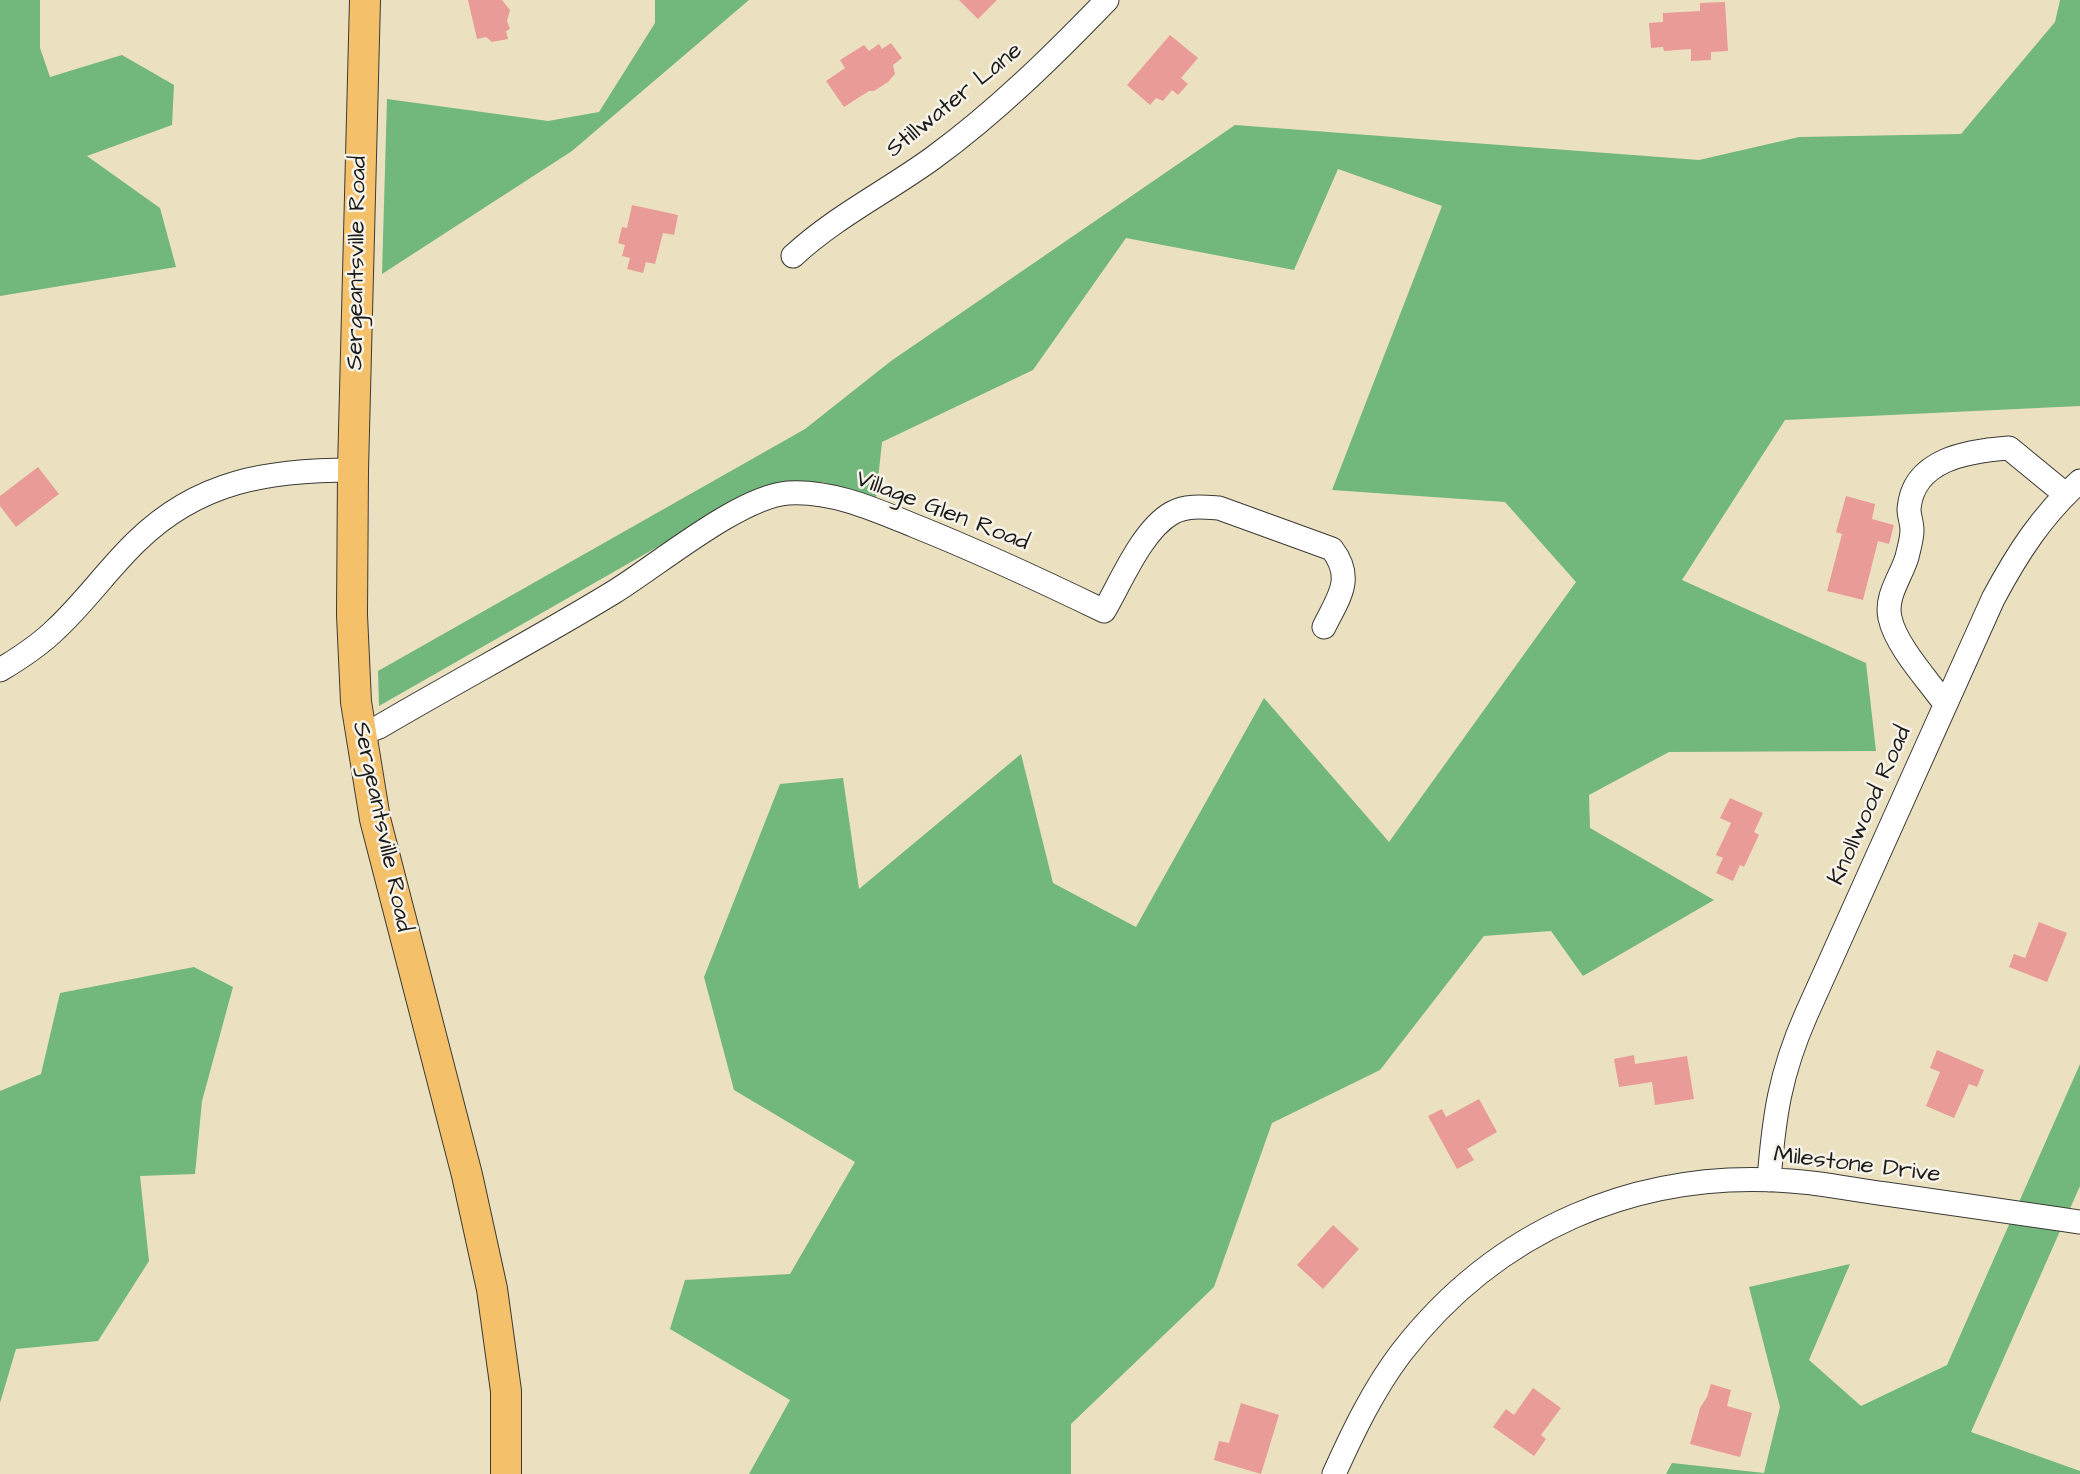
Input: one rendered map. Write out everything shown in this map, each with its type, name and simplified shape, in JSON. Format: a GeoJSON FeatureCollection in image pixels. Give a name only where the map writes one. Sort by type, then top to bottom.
{"type":"FeatureCollection","features":[{"type":"Feature","properties":{"kind":"main road","name":"Sergeantsville Road"},"geometry":{"type":"LineString","coordinates":[[365,0],[353,470],[353,656],[359,734],[374,819],[467,1175],[492,1289],[506,1391],[506,1474]]}},
{"type":"Feature","properties":{"kind":"street","name":"Stillwater Lane"},"geometry":{"type":"LineString","coordinates":[[793,256],[827,226],[934,158],[1021,84],[1107,0]]}},
{"type":"Feature","properties":{"kind":"street"},"geometry":{"type":"LineString","coordinates":[[1945,704],[1898,637],[1890,617],[1891,595],[1906,559],[1912,533],[1909,510],[1917,481],[1931,468],[1976,450],[2009,448],[2073,487]]}},
{"type":"Feature","properties":{"kind":"street"},"geometry":{"type":"LineString","coordinates":[[0,670],[25,655],[56,630],[136,541],[187,504],[217,489],[251,477],[314,470],[353,470]]}},
{"type":"Feature","properties":{"kind":"street","name":"Knollwood Road"},"geometry":{"type":"LineString","coordinates":[[1769,1180],[1777,1099],[1795,1040],[2008,570],[2024,542],[2073,487]]}},
{"type":"Feature","properties":{"kind":"street","name":"Village Glen Road"},"geometry":{"type":"LineString","coordinates":[[359,734],[379,727],[614,592],[730,515],[769,497],[787,493],[828,497],[871,508],[1002,562],[1104,611],[1140,547],[1159,523],[1184,509],[1202,506],[1228,510],[1332,549],[1345,573],[1343,587],[1324,627]]}},
{"type":"Feature","properties":{"kind":"street","name":"Milestone Drive"},"geometry":{"type":"LineString","coordinates":[[1334,1474],[1364,1411],[1400,1355],[1441,1308],[1463,1286],[1517,1245],[1579,1213],[1658,1188],[1769,1180],[2080,1222]]}},
{"type":"Feature","properties":{"kind":"green space"},"geometry":{"type":"Polygon","coordinates":[[[0,0],[40,0],[40,48],[50,77],[122,55],[174,85],[172,125],[87,156],[160,208],[176,267],[0,296],[0,0]]]}},
{"type":"Feature","properties":{"kind":"green space"},"geometry":{"type":"Polygon","coordinates":[[[655,0],[749,0],[572,151],[382,274],[387,99],[548,121],[599,112],[655,23],[655,0]]]}},
{"type":"Feature","properties":{"kind":"green space"},"geometry":{"type":"Polygon","coordinates":[[[2060,0],[2080,0],[2080,406],[1785,420],[1682,580],[1866,663],[1876,751],[1669,752],[1589,795],[1590,828],[1714,900],[1583,976],[1551,931],[1484,936],[1380,1070],[1272,1123],[1214,1287],[1071,1424],[1071,1474],[749,1474],[790,1400],[670,1329],[685,1280],[790,1274],[855,1162],[734,1090],[704,977],[780,784],[843,778],[859,889],[1021,754],[1053,883],[1136,927],[1264,698],[1389,842],[1576,582],[1505,502],[1332,490],[1442,206],[1338,169],[1294,270],[1126,238],[1033,370],[882,442],[876,498],[823,482],[764,486],[379,706],[378,671],[805,429],[891,361],[1235,125],[1699,160],[1799,137],[1961,134],[2055,22],[2060,0]]]}},
{"type":"Feature","properties":{"kind":"green space"},"geometry":{"type":"Polygon","coordinates":[[[194,967],[233,987],[202,1101],[195,1174],[140,1176],[149,1261],[98,1341],[16,1349],[0,1403],[0,1091],[41,1074],[60,993],[194,967]]]}},
{"type":"Feature","properties":{"kind":"green space"},"geometry":{"type":"Polygon","coordinates":[[[2080,1064],[2080,1186],[1971,1432],[2080,1471],[2080,1474],[1666,1474],[1672,1463],[1764,1473],[1780,1407],[1749,1287],[1850,1264],[1809,1360],[1861,1406],[1947,1365],[2080,1064]]]}},
{"type":"Feature","properties":{"kind":"building"},"geometry":{"type":"Polygon","coordinates":[[[468,0],[502,0],[510,10],[507,21],[510,29],[506,31],[508,39],[492,42],[486,37],[477,39],[468,0]]]}},
{"type":"Feature","properties":{"kind":"building"},"geometry":{"type":"Polygon","coordinates":[[[959,0],[997,0],[978,19],[959,0]]]}},
{"type":"Feature","properties":{"kind":"building"},"geometry":{"type":"Polygon","coordinates":[[[1725,2],[1728,51],[1711,52],[1711,60],[1691,61],[1691,49],[1664,51],[1663,47],[1651,48],[1649,23],[1663,22],[1663,13],[1700,11],[1700,3],[1725,2]]]}},
{"type":"Feature","properties":{"kind":"building"},"geometry":{"type":"Polygon","coordinates":[[[1170,35],[1198,58],[1181,78],[1188,84],[1178,95],[1172,90],[1163,101],[1156,98],[1150,105],[1127,85],[1170,35]]]}},
{"type":"Feature","properties":{"kind":"building"},"geometry":{"type":"Polygon","coordinates":[[[891,43],[902,58],[893,65],[895,74],[888,82],[844,107],[826,81],[845,68],[840,60],[864,45],[869,51],[879,44],[882,49],[891,43]]]}},
{"type":"Feature","properties":{"kind":"building"},"geometry":{"type":"Polygon","coordinates":[[[632,205],[678,215],[674,235],[663,233],[655,264],[646,262],[643,273],[627,269],[630,258],[622,256],[625,245],[618,243],[622,227],[627,228],[632,205]]]}},
{"type":"Feature","properties":{"kind":"building"},"geometry":{"type":"Polygon","coordinates":[[[38,467],[59,494],[16,527],[0,506],[0,496],[38,467]]]}},
{"type":"Feature","properties":{"kind":"building"},"geometry":{"type":"Polygon","coordinates":[[[1846,496],[1875,504],[1872,519],[1894,525],[1889,544],[1878,541],[1863,600],[1827,591],[1842,534],[1836,532],[1846,496]]]}},
{"type":"Feature","properties":{"kind":"building"},"geometry":{"type":"Polygon","coordinates":[[[1730,798],[1763,813],[1754,832],[1759,835],[1744,867],[1740,865],[1733,881],[1716,873],[1723,858],[1716,855],[1731,823],[1720,818],[1730,798]]]}},
{"type":"Feature","properties":{"kind":"building"},"geometry":{"type":"Polygon","coordinates":[[[2039,922],[2067,933],[2047,982],[2009,967],[2014,954],[2025,958],[2039,922]]]}},
{"type":"Feature","properties":{"kind":"building"},"geometry":{"type":"Polygon","coordinates":[[[1937,1050],[1984,1070],[1977,1087],[1969,1084],[1954,1118],[1926,1106],[1940,1072],[1930,1068],[1937,1050]]]}},
{"type":"Feature","properties":{"kind":"building"},"geometry":{"type":"Polygon","coordinates":[[[1634,1055],[1635,1064],[1687,1056],[1694,1099],[1655,1105],[1652,1082],[1619,1087],[1614,1059],[1634,1055]]]}},
{"type":"Feature","properties":{"kind":"building"},"geometry":{"type":"Polygon","coordinates":[[[1479,1099],[1497,1132],[1467,1149],[1474,1160],[1457,1169],[1428,1116],[1442,1109],[1446,1117],[1479,1099]]]}},
{"type":"Feature","properties":{"kind":"building"},"geometry":{"type":"Polygon","coordinates":[[[1333,1225],[1359,1249],[1323,1289],[1297,1265],[1333,1225]]]}},
{"type":"Feature","properties":{"kind":"building"},"geometry":{"type":"Polygon","coordinates":[[[1711,1384],[1731,1390],[1727,1406],[1752,1413],[1740,1457],[1690,1444],[1700,1408],[1711,1384]]]}},
{"type":"Feature","properties":{"kind":"building"},"geometry":{"type":"Polygon","coordinates":[[[1533,1388],[1561,1408],[1541,1435],[1546,1439],[1534,1456],[1493,1427],[1506,1409],[1514,1415],[1533,1388]]]}},
{"type":"Feature","properties":{"kind":"building"},"geometry":{"type":"Polygon","coordinates":[[[1241,1403],[1279,1415],[1261,1474],[1214,1460],[1219,1441],[1229,1443],[1241,1403]]]}}]}
